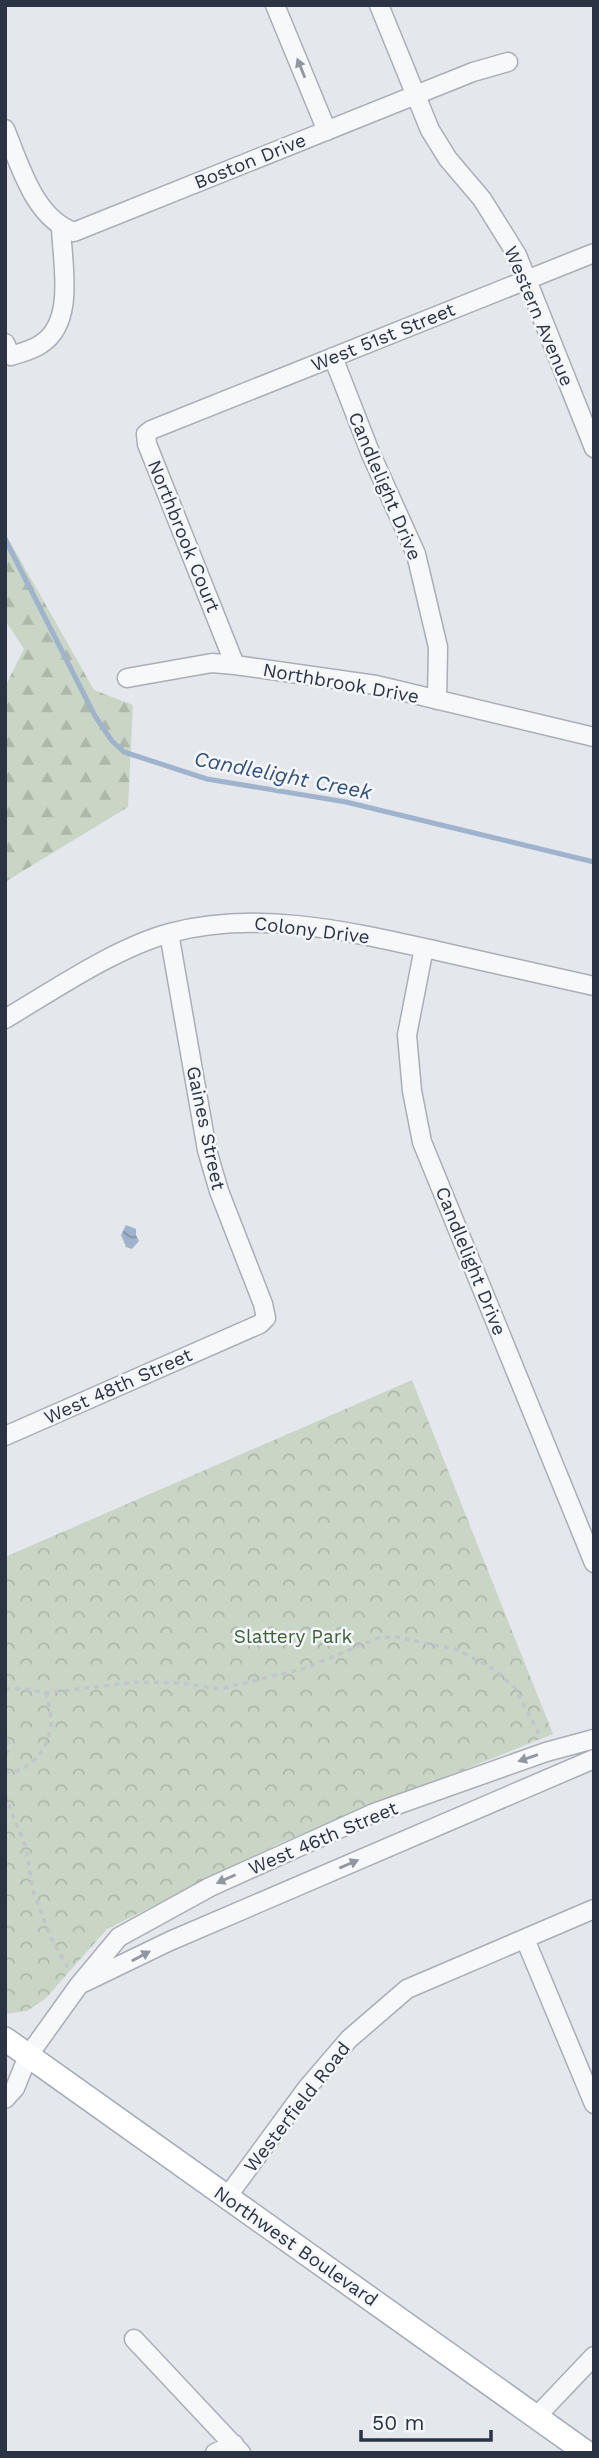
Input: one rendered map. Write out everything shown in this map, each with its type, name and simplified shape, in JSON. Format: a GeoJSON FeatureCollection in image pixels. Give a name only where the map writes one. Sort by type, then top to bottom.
{"type":"FeatureCollection","features":[{"type":"Feature","properties":{"kind":"main road","name":"Northwest Boulevard"},"geometry":{"type":"LineString","coordinates":[[5,2039],[587,2453]]}},
{"type":"Feature","properties":{"kind":"street"},"geometry":{"type":"LineString","coordinates":[[275,5],[327,131]]}},
{"type":"Feature","properties":{"kind":"street","name":"Western Avenue"},"geometry":{"type":"LineString","coordinates":[[379,5],[430,130],[448,159],[482,199],[517,255],[594,447]]}},
{"type":"Feature","properties":{"kind":"street","name":"Boston Drive"},"geometry":{"type":"LineString","coordinates":[[61,227],[74,232],[85,228],[415,94],[508,62]]}},
{"type":"Feature","properties":{"kind":"street"},"geometry":{"type":"LineString","coordinates":[[5,129],[39,205],[61,227],[64,311],[55,330],[42,344],[11,356],[5,342]]}},
{"type":"Feature","properties":{"kind":"street","name":"West 51st Street"},"geometry":{"type":"LineString","coordinates":[[172,421],[594,253]]}},
{"type":"Feature","properties":{"kind":"street","name":"Candlelight Drive"},"geometry":{"type":"LineString","coordinates":[[333,357],[370,452],[416,554],[438,647],[436,700]]}},
{"type":"Feature","properties":{"kind":"street","name":"Northbrook Court"},"geometry":{"type":"LineString","coordinates":[[172,421],[146,434],[147,444],[235,666]]}},
{"type":"Feature","properties":{"kind":"street","name":"Northbrook Drive"},"geometry":{"type":"LineString","coordinates":[[127,678],[212,663],[376,685],[594,737]]}},
{"type":"Feature","properties":{"kind":"street","name":"Colony Drive"},"geometry":{"type":"LineString","coordinates":[[5,1019],[128,949],[169,933],[223,923],[275,922],[375,937],[594,986]]}},
{"type":"Feature","properties":{"kind":"street","name":"Gaines Street"},"geometry":{"type":"LineString","coordinates":[[169,933],[207,1150],[219,1191],[266,1318],[260,1324],[231,1337]]}},
{"type":"Feature","properties":{"kind":"street","name":"Candlelight Drive"},"geometry":{"type":"LineString","coordinates":[[424,948],[407,1035],[412,1091],[422,1142],[594,1563]]}},
{"type":"Feature","properties":{"kind":"street","name":"West 48th Street"},"geometry":{"type":"LineString","coordinates":[[5,1436],[231,1337]]}},
{"type":"Feature","properties":{"kind":"street","name":"West 46th Street"},"geometry":{"type":"LineString","coordinates":[[5,2099],[15,2088],[29,2056],[79,1984],[119,1937],[210,1887],[374,1813],[546,1752],[594,1739]]}},
{"type":"Feature","properties":{"kind":"street","name":"West 46th Street"},"geometry":{"type":"LineString","coordinates":[[79,1984],[170,1941],[594,1759]]}},
{"type":"Feature","properties":{"kind":"street","name":"Westerfield Road"},"geometry":{"type":"LineString","coordinates":[[227,2197],[307,2088],[349,2039],[407,1989],[594,1909]]}},
{"type":"Feature","properties":{"kind":"street"},"geometry":{"type":"LineString","coordinates":[[525,1939],[594,2104]]}},
{"type":"Feature","properties":{"kind":"street"},"geometry":{"type":"LineString","coordinates":[[134,2339],[237,2449]]}},
{"type":"Feature","properties":{"kind":"street"},"geometry":{"type":"LineString","coordinates":[[536,2417],[594,2356]]}},
{"type":"Feature","properties":{"kind":"street"},"geometry":{"type":"LineString","coordinates":[[215,2453],[237,2449]]}},
{"type":"Feature","properties":{"kind":"path"},"geometry":{"type":"LineString","coordinates":[[5,1689],[27,1689],[46,1693],[136,1682],[180,1683],[220,1689],[306,1668],[378,1638],[396,1637],[458,1650],[495,1670],[514,1688],[538,1730],[546,1752]]}},
{"type":"Feature","properties":{"kind":"path"},"geometry":{"type":"LineString","coordinates":[[5,1772],[26,1768],[38,1756],[51,1724],[46,1693]]}},
{"type":"Feature","properties":{"kind":"path"},"geometry":{"type":"LineString","coordinates":[[5,1730],[9,1747],[5,1758]]}},
{"type":"Feature","properties":{"kind":"path"},"geometry":{"type":"LineString","coordinates":[[5,1795],[26,1848],[33,1891],[46,1925],[79,1984]]}},
{"type":"Feature","properties":{"kind":"green space"},"geometry":{"type":"Polygon","coordinates":[[[5,533],[94,690],[133,705],[128,807],[5,882],[5,687],[24,649],[5,620],[5,533]]]}},
{"type":"Feature","properties":{"kind":"green space","name":"Slattery Park"},"geometry":{"type":"Polygon","coordinates":[[[412,1380],[553,1734],[278,1844],[107,1929],[45,1999],[27,2011],[5,2014],[5,1557],[412,1380]]]}},
{"type":"Feature","properties":{"kind":"water"},"geometry":{"type":"Polygon","coordinates":[[[126,1225],[136,1229],[139,1241],[132,1249],[126,1247],[121,1235],[126,1225]]]}},
{"type":"Feature","properties":{"kind":"waterway","name":"Candlelight Creek"},"geometry":{"type":"LineString","coordinates":[[5,539],[95,716],[112,741],[124,752],[207,779],[346,802],[594,862]]}}]}
